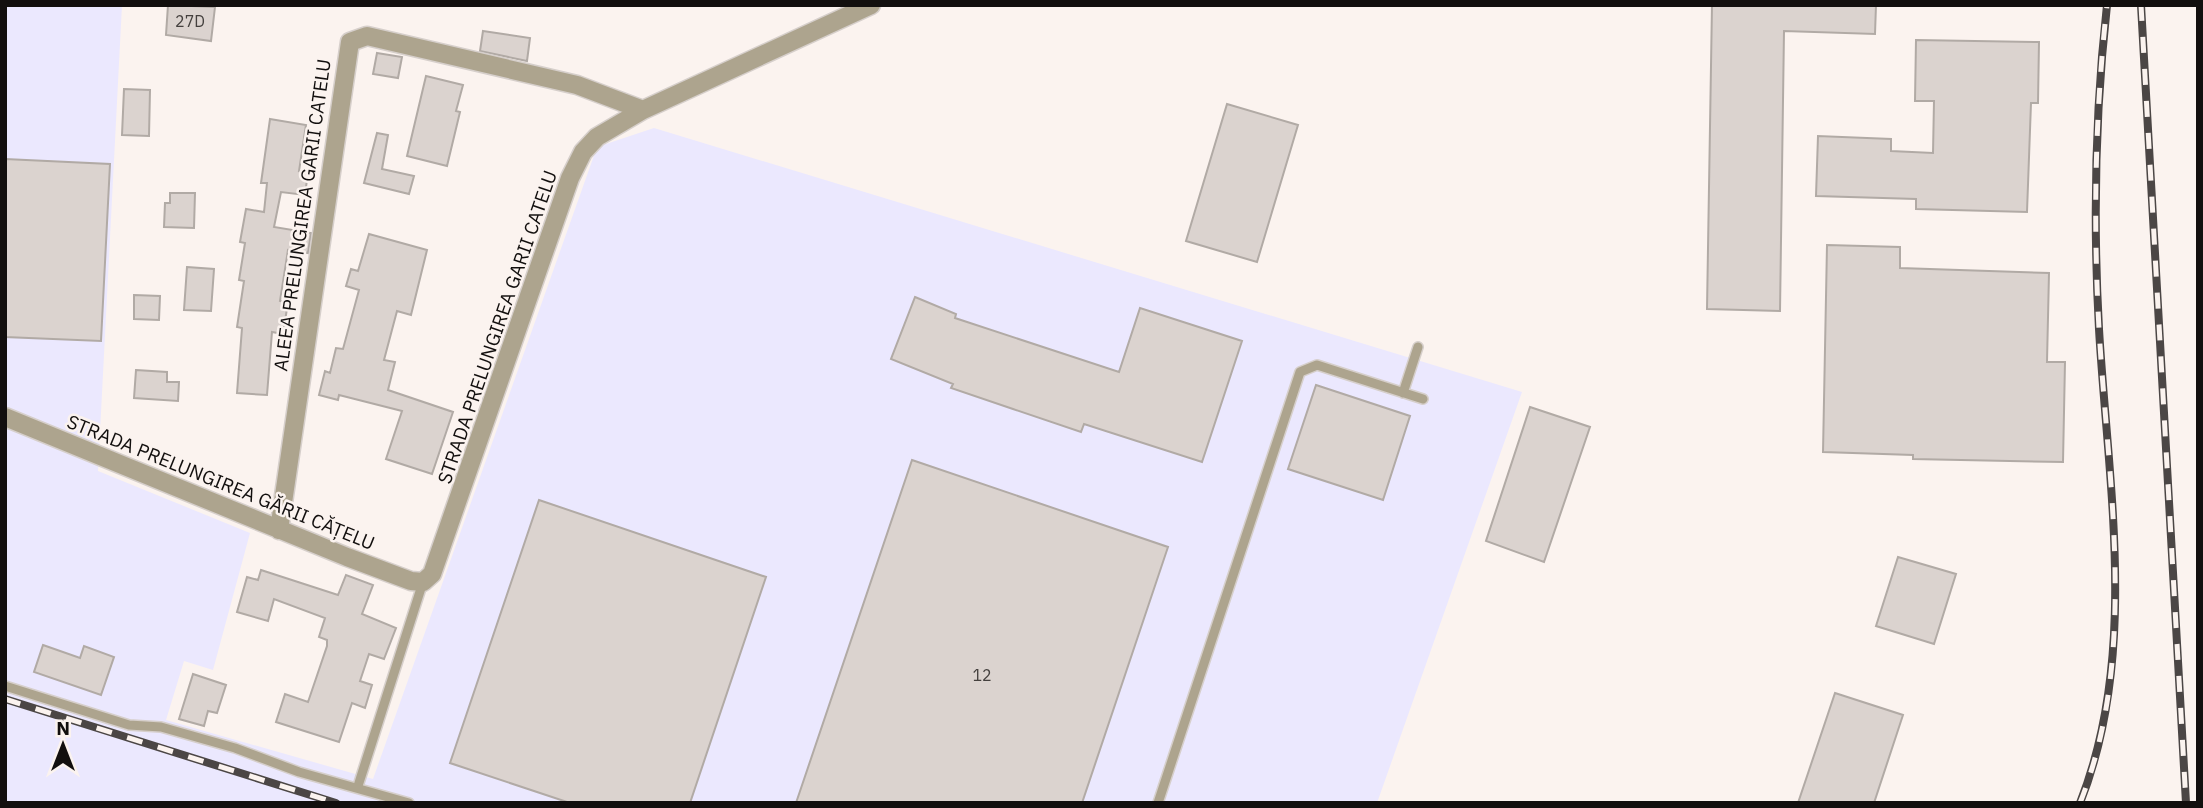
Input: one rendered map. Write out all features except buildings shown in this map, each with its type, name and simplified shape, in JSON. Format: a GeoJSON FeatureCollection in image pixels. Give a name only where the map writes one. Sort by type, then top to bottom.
{"type":"FeatureCollection","features":[{"type":"Feature","properties":{"kind":"street","name":"STRADA PRELUNGIREA GARII CATELU"},"geometry":{"type":"LineString","coordinates":[[423,582],[432,574],[437,562],[570,178],[583,152],[597,137],[643,110],[871,5]]}},
{"type":"Feature","properties":{"kind":"street","name":"ALEEA PRELUNGIREA GARII CATELU"},"geometry":{"type":"LineString","coordinates":[[279,530],[350,42],[367,36],[524,72],[597,91],[643,110]]}},
{"type":"Feature","properties":{"kind":"street","name":"STRADA PRELUNGIREA GĂRII CĂȚELU"},"geometry":{"type":"LineString","coordinates":[[5,417],[279,530],[411,581],[423,582]]}},
{"type":"Feature","properties":{"kind":"lane"},"geometry":{"type":"LineString","coordinates":[[1403,393],[1418,347]]}},
{"type":"Feature","properties":{"kind":"lane"},"geometry":{"type":"LineString","coordinates":[[1158,803],[1300,372],[1317,365],[1423,399]]}},
{"type":"Feature","properties":{"kind":"lane"},"geometry":{"type":"LineString","coordinates":[[358,786],[423,582]]}},
{"type":"Feature","properties":{"kind":"lane"},"geometry":{"type":"LineString","coordinates":[[5,686],[129,724],[161,727],[235,748],[299,772],[358,786],[409,803]]}},
{"type":"Feature","properties":{"kind":"shaded area"},"geometry":{"type":"Polygon","coordinates":[[[5,5],[122,5],[98,471],[250,533],[213,670],[184,661],[166,720],[373,779],[597,147],[654,128],[1522,392],[1377,803],[5,803],[5,5]]]}},
{"type":"Feature","properties":{"kind":"railway"},"geometry":{"type":"LineString","coordinates":[[2080,803],[2098,746],[2109,688],[2114,628],[2113,508],[2099,329],[2096,248],[2096,167],[2107,5]]}},
{"type":"Feature","properties":{"kind":"railway"},"geometry":{"type":"LineString","coordinates":[[2141,5],[2186,803]]}},
{"type":"Feature","properties":{"kind":"railway"},"geometry":{"type":"LineString","coordinates":[[5,699],[336,803]]}}]}
